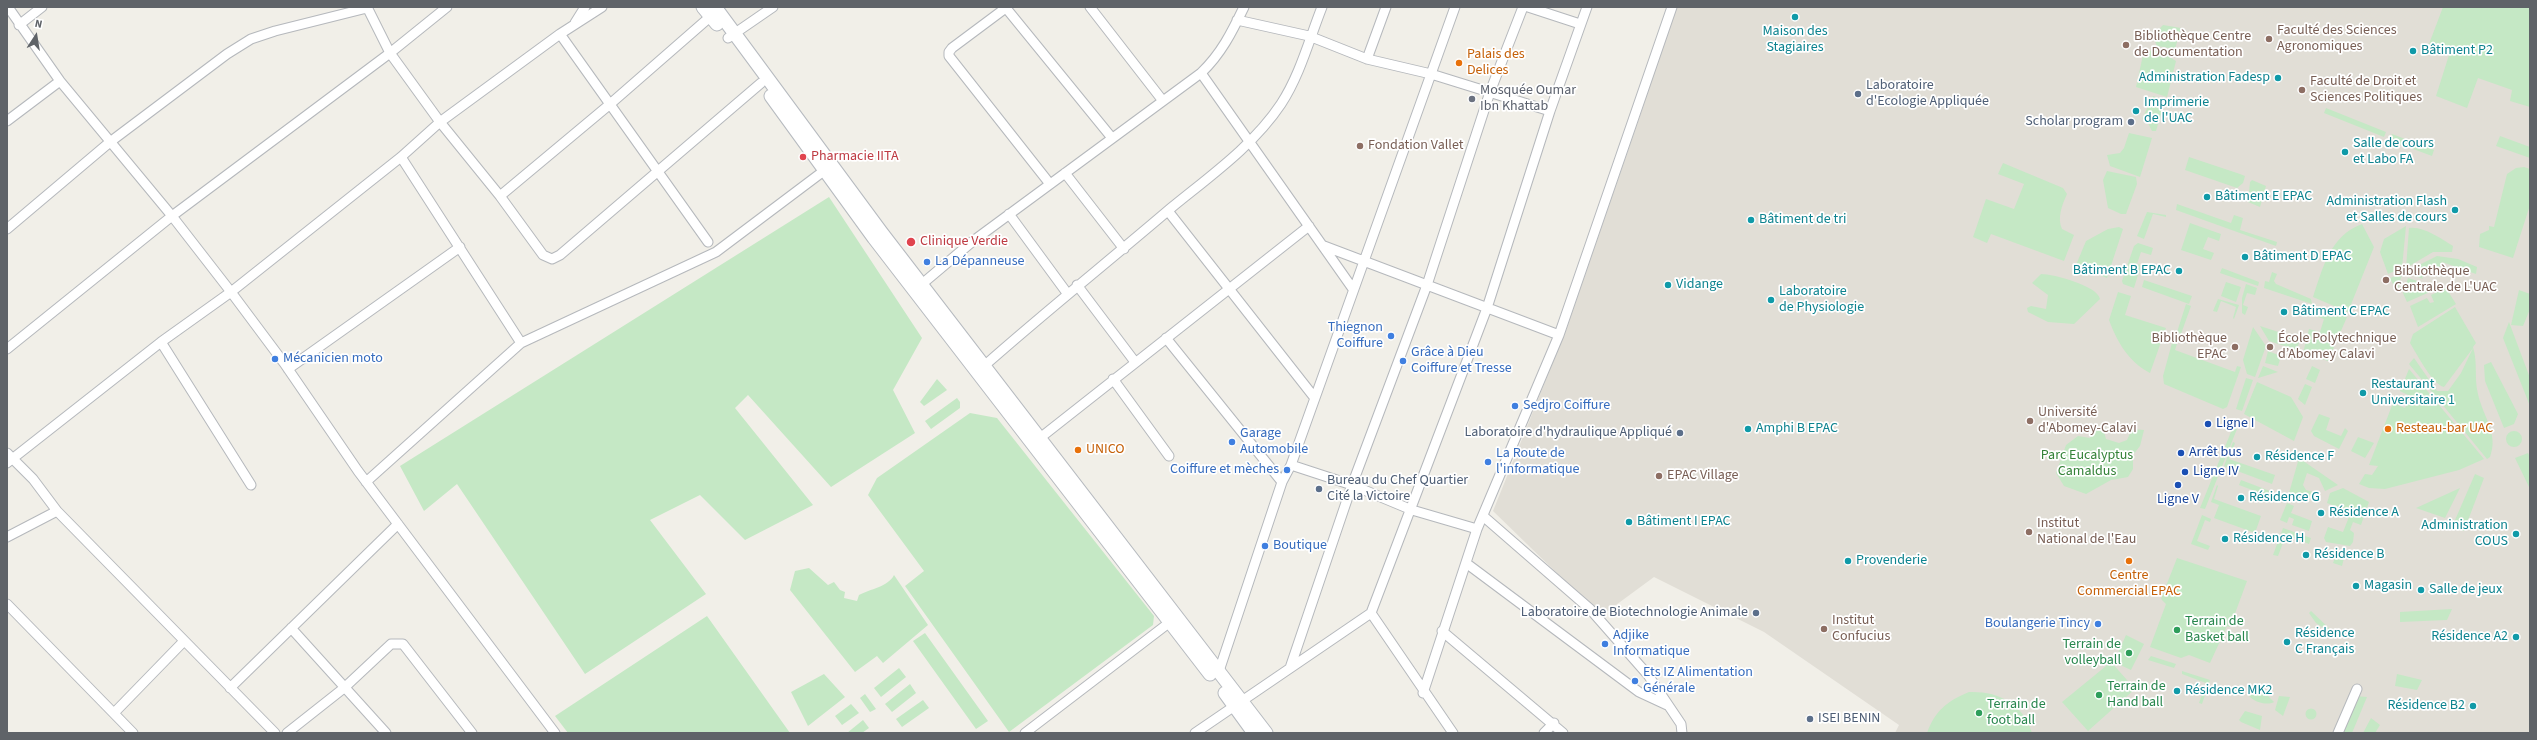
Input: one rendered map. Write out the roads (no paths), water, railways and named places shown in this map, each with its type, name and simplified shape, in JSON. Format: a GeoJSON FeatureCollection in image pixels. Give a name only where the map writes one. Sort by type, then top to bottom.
{"type":"FeatureCollection","features":[{"type":"Feature","properties":{"kind":"main road"},"geometry":{"type":"LineString","coordinates":[[710,10],[732,36],[827,168],[922,284],[984,366],[1006,402],[1040,438],[1174,619],[1219,671],[1240,704],[1254,733]]}},
{"type":"Feature","properties":{"kind":"main road"},"geometry":{"type":"LineString","coordinates":[[732,36],[761,83],[1240,704],[1266,733]]}},
{"type":"Feature","properties":{"kind":"street"},"geometry":{"type":"LineString","coordinates":[[8,7],[19,25],[60,80],[172,216],[231,292],[288,369],[366,482],[555,733]]}},
{"type":"Feature","properties":{"kind":"street"},"geometry":{"type":"LineString","coordinates":[[19,25],[42,7]]}},
{"type":"Feature","properties":{"kind":"street"},"geometry":{"type":"LineString","coordinates":[[7,229],[110,142],[227,54],[251,39],[275,31],[367,7],[390,53],[440,122],[500,196],[543,255],[552,259],[560,255],[656,171],[761,83]]}},
{"type":"Feature","properties":{"kind":"street"},"geometry":{"type":"LineString","coordinates":[[7,349],[172,216],[390,53],[447,7]]}},
{"type":"Feature","properties":{"kind":"street"},"geometry":{"type":"LineString","coordinates":[[574,26],[585,7]]}},
{"type":"Feature","properties":{"kind":"street"},"geometry":{"type":"LineString","coordinates":[[275,733],[57,511],[32,479],[9,458],[161,342],[231,292],[401,157],[440,122],[560,34],[602,7]]}},
{"type":"Feature","properties":{"kind":"street"},"geometry":{"type":"LineString","coordinates":[[732,36],[772,7]]}},
{"type":"Feature","properties":{"kind":"street"},"geometry":{"type":"LineString","coordinates":[[1050,184],[949,56],[949,52],[952,48],[1006,7],[1112,138]]}},
{"type":"Feature","properties":{"kind":"street"},"geometry":{"type":"LineString","coordinates":[[1090,7],[1163,101]]}},
{"type":"Feature","properties":{"kind":"street"},"geometry":{"type":"LineString","coordinates":[[922,284],[1009,214],[1201,73],[1212,62],[1229,39],[1244,7]]}},
{"type":"Feature","properties":{"kind":"street"},"geometry":{"type":"LineString","coordinates":[[984,366],[1067,293],[1124,249],[1250,143],[1280,105],[1294,82],[1309,36],[1322,7]]}},
{"type":"Feature","properties":{"kind":"street"},"geometry":{"type":"LineString","coordinates":[[1367,59],[1386,7]]}},
{"type":"Feature","properties":{"kind":"street"},"geometry":{"type":"LineString","coordinates":[[1219,671],[1282,482],[1291,465],[1314,397],[1455,7]]}},
{"type":"Feature","properties":{"kind":"street"},"geometry":{"type":"LineString","coordinates":[[1290,668],[1352,485],[1427,285],[1490,92],[1523,7]]}},
{"type":"Feature","properties":{"kind":"street"},"geometry":{"type":"LineString","coordinates":[[1528,7],[1580,24]]}},
{"type":"Feature","properties":{"kind":"street"},"geometry":{"type":"LineString","coordinates":[[1195,733],[1240,704],[1371,613],[1412,510],[1488,308],[1550,111],[1580,24],[1588,7]]}},
{"type":"Feature","properties":{"kind":"street"},"geometry":{"type":"LineString","coordinates":[[1423,693],[1442,631],[1477,529],[1559,335],[1672,7]]}},
{"type":"Feature","properties":{"kind":"street"},"geometry":{"type":"LineString","coordinates":[[500,196],[610,105],[710,10]]}},
{"type":"Feature","properties":{"kind":"street"},"geometry":{"type":"LineString","coordinates":[[1237,20],[1309,36],[1367,59],[1431,74],[1550,111]]}},
{"type":"Feature","properties":{"kind":"street"},"geometry":{"type":"LineString","coordinates":[[560,34],[656,171],[708,242]]}},
{"type":"Feature","properties":{"kind":"street"},"geometry":{"type":"LineString","coordinates":[[1201,73],[1353,289]]}},
{"type":"Feature","properties":{"kind":"street"},"geometry":{"type":"LineString","coordinates":[[7,121],[60,80]]}},
{"type":"Feature","properties":{"kind":"street"},"geometry":{"type":"LineString","coordinates":[[401,157],[521,343]]}},
{"type":"Feature","properties":{"kind":"street"},"geometry":{"type":"LineString","coordinates":[[366,482],[521,343],[716,252],[827,168]]}},
{"type":"Feature","properties":{"kind":"street"},"geometry":{"type":"LineString","coordinates":[[1065,173],[1124,249]]}},
{"type":"Feature","properties":{"kind":"street"},"geometry":{"type":"LineString","coordinates":[[1168,211],[1314,397]]}},
{"type":"Feature","properties":{"kind":"street"},"geometry":{"type":"LineString","coordinates":[[1009,214],[1067,293]]}},
{"type":"Feature","properties":{"kind":"street"},"geometry":{"type":"LineString","coordinates":[[1040,438],[1309,226]]}},
{"type":"Feature","properties":{"kind":"street"},"geometry":{"type":"LineString","coordinates":[[1324,246],[1559,335]]}},
{"type":"Feature","properties":{"kind":"street"},"geometry":{"type":"LineString","coordinates":[[288,369],[460,247]]}},
{"type":"Feature","properties":{"kind":"street"},"geometry":{"type":"LineString","coordinates":[[1077,285],[1135,362]]}},
{"type":"Feature","properties":{"kind":"street"},"geometry":{"type":"LineString","coordinates":[[1166,338],[1282,482]]}},
{"type":"Feature","properties":{"kind":"street"},"geometry":{"type":"LineString","coordinates":[[161,342],[252,485]]}},
{"type":"Feature","properties":{"kind":"street"},"geometry":{"type":"LineString","coordinates":[[1113,379],[1170,456]]}},
{"type":"Feature","properties":{"kind":"street"},"geometry":{"type":"LineString","coordinates":[[1291,465],[1352,485],[1412,510],[1477,529]]}},
{"type":"Feature","properties":{"kind":"street"},"geometry":{"type":"LineString","coordinates":[[7,537],[57,511]]}},
{"type":"Feature","properties":{"kind":"street"},"geometry":{"type":"LineString","coordinates":[[1483,516],[1590,609],[1648,675],[1666,704],[1681,724],[1682,733]]}},
{"type":"Feature","properties":{"kind":"street"},"geometry":{"type":"LineString","coordinates":[[230,688],[398,524]]}},
{"type":"Feature","properties":{"kind":"street"},"geometry":{"type":"LineString","coordinates":[[1466,563],[1639,692],[1666,704]]}},
{"type":"Feature","properties":{"kind":"street"},"geometry":{"type":"LineString","coordinates":[[7,604],[133,733]]}},
{"type":"Feature","properties":{"kind":"street"},"geometry":{"type":"LineString","coordinates":[[1371,613],[1423,693],[1453,733]]}},
{"type":"Feature","properties":{"kind":"street"},"geometry":{"type":"LineString","coordinates":[[1025,733],[1174,619]]}},
{"type":"Feature","properties":{"kind":"street"},"geometry":{"type":"LineString","coordinates":[[291,628],[386,733]]}},
{"type":"Feature","properties":{"kind":"street"},"geometry":{"type":"LineString","coordinates":[[1442,631],[1554,723],[1564,733]]}},
{"type":"Feature","properties":{"kind":"street"},"geometry":{"type":"LineString","coordinates":[[114,713],[184,641]]}},
{"type":"Feature","properties":{"kind":"street"},"geometry":{"type":"LineString","coordinates":[[287,733],[344,688],[392,644],[403,644],[472,733]]}},
{"type":"Feature","properties":{"kind":"street"},"geometry":{"type":"LineString","coordinates":[[2338,733],[2357,689]]}},
{"type":"Feature","properties":{"kind":"street"},"geometry":{"type":"LineString","coordinates":[[1544,733],[1554,723]]}},
{"type":"Feature","properties":{"kind":"place","name":"Maison des Stagiaires"},"geometry":{"type":"Point","coordinates":[1795,17]}},
{"type":"Feature","properties":{"kind":"place","name":"Faculté des Sciences Agronomiques"},"geometry":{"type":"Point","coordinates":[2269,39]}},
{"type":"Feature","properties":{"kind":"place","name":"Bibliothèque Centre de Documentation"},"geometry":{"type":"Point","coordinates":[2126,45]}},
{"type":"Feature","properties":{"kind":"place","name":"Bâtiment P2"},"geometry":{"type":"Point","coordinates":[2413,51]}},
{"type":"Feature","properties":{"kind":"place","name":"Palais des Delices"},"geometry":{"type":"Point","coordinates":[1459,63]}},
{"type":"Feature","properties":{"kind":"place","name":"Administration Fadesp"},"geometry":{"type":"Point","coordinates":[2278,78]}},
{"type":"Feature","properties":{"kind":"place","name":"Faculté de Droit et Sciences Politiques"},"geometry":{"type":"Point","coordinates":[2302,90]}},
{"type":"Feature","properties":{"kind":"place","name":"Laboratoire d'Ecologie Appliquée"},"geometry":{"type":"Point","coordinates":[1858,94]}},
{"type":"Feature","properties":{"kind":"place","name":"Mosquée Oumar Ibn Khattab"},"geometry":{"type":"Point","coordinates":[1472,99]}},
{"type":"Feature","properties":{"kind":"place","name":"Imprimerie de l'UAC"},"geometry":{"type":"Point","coordinates":[2136,111]}},
{"type":"Feature","properties":{"kind":"place","name":"Scholar program"},"geometry":{"type":"Point","coordinates":[2131,122]}},
{"type":"Feature","properties":{"kind":"place","name":"Fondation Vallet"},"geometry":{"type":"Point","coordinates":[1360,146]}},
{"type":"Feature","properties":{"kind":"place","name":"Salle de cours et Labo FA"},"geometry":{"type":"Point","coordinates":[2345,152]}},
{"type":"Feature","properties":{"kind":"place","name":"Pharmacie IITA"},"geometry":{"type":"Point","coordinates":[803,157]}},
{"type":"Feature","properties":{"kind":"place","name":"Bâtiment E EPAC"},"geometry":{"type":"Point","coordinates":[2207,197]}},
{"type":"Feature","properties":{"kind":"place","name":"Administration Flash et Salles de cours"},"geometry":{"type":"Point","coordinates":[2455,210]}},
{"type":"Feature","properties":{"kind":"place","name":"Bâtiment de tri"},"geometry":{"type":"Point","coordinates":[1751,220]}},
{"type":"Feature","properties":{"kind":"place","name":"Clinique Verdie"},"geometry":{"type":"Point","coordinates":[911,242]}},
{"type":"Feature","properties":{"kind":"place","name":"Bâtiment D EPAC"},"geometry":{"type":"Point","coordinates":[2245,257]}},
{"type":"Feature","properties":{"kind":"place","name":"La Dépanneuse"},"geometry":{"type":"Point","coordinates":[927,262]}},
{"type":"Feature","properties":{"kind":"place","name":"Bâtiment B EPAC"},"geometry":{"type":"Point","coordinates":[2179,271]}},
{"type":"Feature","properties":{"kind":"place","name":"Bibliothèque Centrale de L'UAC"},"geometry":{"type":"Point","coordinates":[2386,280]}},
{"type":"Feature","properties":{"kind":"place","name":"Vidange"},"geometry":{"type":"Point","coordinates":[1668,285]}},
{"type":"Feature","properties":{"kind":"place","name":"Laboratoire de Physiologie"},"geometry":{"type":"Point","coordinates":[1771,300]}},
{"type":"Feature","properties":{"kind":"place","name":"Bâtiment C EPAC"},"geometry":{"type":"Point","coordinates":[2284,312]}},
{"type":"Feature","properties":{"kind":"place","name":"Thiegnon Coiffure"},"geometry":{"type":"Point","coordinates":[1391,336]}},
{"type":"Feature","properties":{"kind":"place","name":"Bibliothèque EPAC"},"geometry":{"type":"Point","coordinates":[2235,347]}},
{"type":"Feature","properties":{"kind":"place","name":"École Polytechnique d’Abomey Calavi"},"geometry":{"type":"Point","coordinates":[2270,347]}},
{"type":"Feature","properties":{"kind":"place","name":"Mécanicien moto"},"geometry":{"type":"Point","coordinates":[275,359]}},
{"type":"Feature","properties":{"kind":"place","name":"Grâce à Dieu Coiffure et Tresse"},"geometry":{"type":"Point","coordinates":[1403,361]}},
{"type":"Feature","properties":{"kind":"place","name":"Restaurant Universitaire 1"},"geometry":{"type":"Point","coordinates":[2363,393]}},
{"type":"Feature","properties":{"kind":"place","name":"Sedjro Coiffure"},"geometry":{"type":"Point","coordinates":[1515,406]}},
{"type":"Feature","properties":{"kind":"place","name":"Université d'Abomey-Calavi"},"geometry":{"type":"Point","coordinates":[2030,421]}},
{"type":"Feature","properties":{"kind":"place","name":"Ligne I"},"geometry":{"type":"Point","coordinates":[2208,424]}},
{"type":"Feature","properties":{"kind":"place","name":"Amphi B EPAC"},"geometry":{"type":"Point","coordinates":[1748,429]}},
{"type":"Feature","properties":{"kind":"place","name":"Resteau-bar UAC"},"geometry":{"type":"Point","coordinates":[2388,429]}},
{"type":"Feature","properties":{"kind":"place","name":"Laboratoire d'hydraulique Appliqué"},"geometry":{"type":"Point","coordinates":[1680,433]}},
{"type":"Feature","properties":{"kind":"place","name":"Garage Automobile"},"geometry":{"type":"Point","coordinates":[1232,442]}},
{"type":"Feature","properties":{"kind":"place","name":"UNICO"},"geometry":{"type":"Point","coordinates":[1078,450]}},
{"type":"Feature","properties":{"kind":"place","name":"Arrêt bus"},"geometry":{"type":"Point","coordinates":[2181,453]}},
{"type":"Feature","properties":{"kind":"place","name":"Résidence F"},"geometry":{"type":"Point","coordinates":[2257,457]}},
{"type":"Feature","properties":{"kind":"place","name":"La Route de l'informatique"},"geometry":{"type":"Point","coordinates":[1488,462]}},
{"type":"Feature","properties":{"kind":"place","name":"Coiffure et mèches"},"geometry":{"type":"Point","coordinates":[1287,470]}},
{"type":"Feature","properties":{"kind":"place","name":"Ligne IV"},"geometry":{"type":"Point","coordinates":[2185,472]}},
{"type":"Feature","properties":{"kind":"place","name":"EPAC Village"},"geometry":{"type":"Point","coordinates":[1659,476]}},
{"type":"Feature","properties":{"kind":"place","name":"Ligne V"},"geometry":{"type":"Point","coordinates":[2178,485]}},
{"type":"Feature","properties":{"kind":"place","name":"Bureau du Chef Quartier Cité la Victoire"},"geometry":{"type":"Point","coordinates":[1319,489]}},
{"type":"Feature","properties":{"kind":"place","name":"Résidence G"},"geometry":{"type":"Point","coordinates":[2241,498]}},
{"type":"Feature","properties":{"kind":"place","name":"Résidence A"},"geometry":{"type":"Point","coordinates":[2321,513]}},
{"type":"Feature","properties":{"kind":"place","name":"Bâtiment I EPAC"},"geometry":{"type":"Point","coordinates":[1629,522]}},
{"type":"Feature","properties":{"kind":"place","name":"Institut National de l'Eau"},"geometry":{"type":"Point","coordinates":[2029,532]}},
{"type":"Feature","properties":{"kind":"place","name":"Administration COUS"},"geometry":{"type":"Point","coordinates":[2516,534]}},
{"type":"Feature","properties":{"kind":"place","name":"Résidence H"},"geometry":{"type":"Point","coordinates":[2225,539]}},
{"type":"Feature","properties":{"kind":"place","name":"Boutique"},"geometry":{"type":"Point","coordinates":[1265,546]}},
{"type":"Feature","properties":{"kind":"place","name":"Résidence B"},"geometry":{"type":"Point","coordinates":[2306,555]}},
{"type":"Feature","properties":{"kind":"place","name":"Provenderie"},"geometry":{"type":"Point","coordinates":[1848,561]}},
{"type":"Feature","properties":{"kind":"place","name":"Centre Commercial EPAC"},"geometry":{"type":"Point","coordinates":[2129,561]}},
{"type":"Feature","properties":{"kind":"place","name":"Magasin"},"geometry":{"type":"Point","coordinates":[2356,586]}},
{"type":"Feature","properties":{"kind":"place","name":"Salle de jeux"},"geometry":{"type":"Point","coordinates":[2421,590]}},
{"type":"Feature","properties":{"kind":"place","name":"Laboratoire de Biotechnologie Animale"},"geometry":{"type":"Point","coordinates":[1756,613]}},
{"type":"Feature","properties":{"kind":"place","name":"Boulangerie Tincy"},"geometry":{"type":"Point","coordinates":[2098,624]}},
{"type":"Feature","properties":{"kind":"place","name":"Institut Confucius"},"geometry":{"type":"Point","coordinates":[1824,629]}},
{"type":"Feature","properties":{"kind":"place","name":"Terrain de Basket ball"},"geometry":{"type":"Point","coordinates":[2177,630]}},
{"type":"Feature","properties":{"kind":"place","name":"Résidence A2"},"geometry":{"type":"Point","coordinates":[2516,637]}},
{"type":"Feature","properties":{"kind":"place","name":"Résidence C Français"},"geometry":{"type":"Point","coordinates":[2287,642]}},
{"type":"Feature","properties":{"kind":"place","name":"Adjike Informatique"},"geometry":{"type":"Point","coordinates":[1605,644]}},
{"type":"Feature","properties":{"kind":"place","name":"Terrain de volleyball"},"geometry":{"type":"Point","coordinates":[2129,653]}},
{"type":"Feature","properties":{"kind":"place","name":"Ets IZ Alimentation Générale"},"geometry":{"type":"Point","coordinates":[1635,681]}},
{"type":"Feature","properties":{"kind":"place","name":"Résidence MK2"},"geometry":{"type":"Point","coordinates":[2177,691]}},
{"type":"Feature","properties":{"kind":"place","name":"Terrain de Hand ball"},"geometry":{"type":"Point","coordinates":[2099,695]}},
{"type":"Feature","properties":{"kind":"place","name":"Résidence B2"},"geometry":{"type":"Point","coordinates":[2473,706]}},
{"type":"Feature","properties":{"kind":"place","name":"Terrain de foot ball"},"geometry":{"type":"Point","coordinates":[1979,713]}},
{"type":"Feature","properties":{"kind":"place","name":"ISEI BENIN"},"geometry":{"type":"Point","coordinates":[1810,719]}},
{"type":"Feature","properties":{"kind":"park label","name":"Parc Eucalyptus Camaldus"},"geometry":{"type":"Point","coordinates":[2087,464]}}]}
